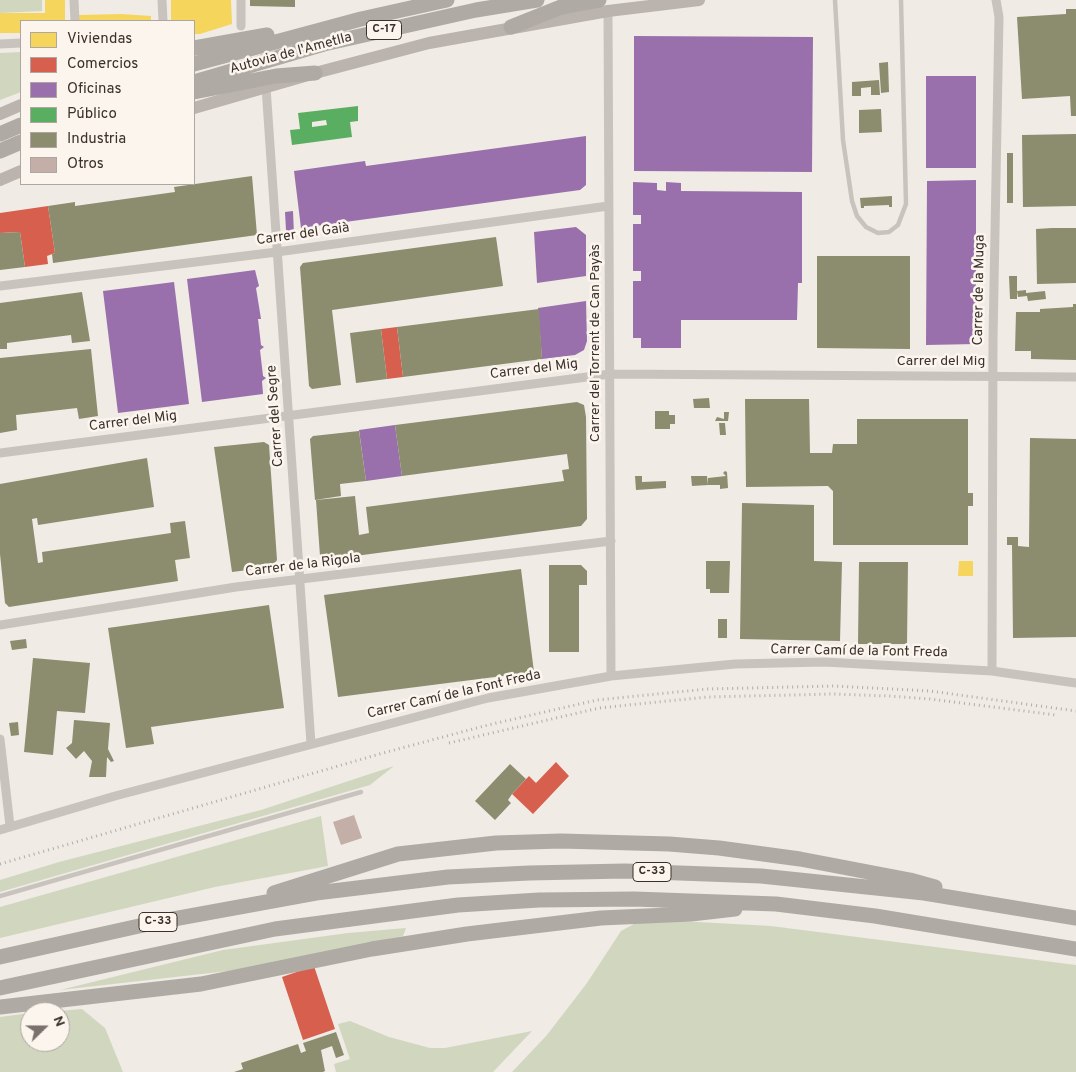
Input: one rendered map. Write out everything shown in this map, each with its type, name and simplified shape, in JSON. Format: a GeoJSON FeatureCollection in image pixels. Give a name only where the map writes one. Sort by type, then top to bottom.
{"type":"FeatureCollection","features":[{"type":"Feature","properties":{"kind":"highway","name":"Autovia de l'Ametlla"},"geometry":{"type":"LineString","coordinates":[[195,64],[306,33],[447,0]]}},
{"type":"Feature","properties":{"kind":"highway","name":"Autovia de l'Ametlla"},"geometry":{"type":"LineString","coordinates":[[195,82],[324,44],[476,10],[537,0]]}},
{"type":"Feature","properties":{"kind":"highway"},"geometry":{"type":"LineString","coordinates":[[511,27],[561,7],[603,6]]}},
{"type":"Feature","properties":{"kind":"highway"},"geometry":{"type":"LineString","coordinates":[[195,48],[284,32],[306,33]]}},
{"type":"Feature","properties":{"kind":"highway"},"geometry":{"type":"LineString","coordinates":[[195,92],[276,76],[314,73]]}},
{"type":"Feature","properties":{"kind":"highway"},"geometry":{"type":"LineString","coordinates":[[0,134],[20,125]]}},
{"type":"Feature","properties":{"kind":"highway"},"geometry":{"type":"LineString","coordinates":[[0,151],[20,142]]}},
{"type":"Feature","properties":{"kind":"highway"},"geometry":{"type":"LineString","coordinates":[[228,909],[328,874],[398,854],[487,844],[561,841],[669,844],[800,859],[910,880],[979,902]]}},
{"type":"Feature","properties":{"kind":"highway","name":"C-33"},"geometry":{"type":"LineString","coordinates":[[0,957],[228,909],[316,893],[448,877],[529,872],[624,871],[761,876],[915,892],[1076,918]]}},
{"type":"Feature","properties":{"kind":"highway","name":"C-33"},"geometry":{"type":"LineString","coordinates":[[0,988],[275,929],[458,905],[539,900],[634,899],[776,904],[876,916],[1076,949]]}},
{"type":"Feature","properties":{"kind":"highway"},"geometry":{"type":"LineString","coordinates":[[0,1008],[201,984],[381,947],[467,934],[601,918],[691,914],[776,904]]}},
{"type":"Feature","properties":{"kind":"main road"},"geometry":{"type":"LineString","coordinates":[[603,6],[700,0]]}},
{"type":"Feature","properties":{"kind":"main road"},"geometry":{"type":"LineString","coordinates":[[195,108],[314,73],[429,43],[511,27]]}},
{"type":"Feature","properties":{"kind":"main road"},"geometry":{"type":"LineString","coordinates":[[0,114],[20,105]]}},
{"type":"Feature","properties":{"kind":"main road"},"geometry":{"type":"LineString","coordinates":[[0,180],[20,171]]}},
{"type":"Feature","properties":{"kind":"street"},"geometry":{"type":"LineString","coordinates":[[74,0],[75,20]]}},
{"type":"Feature","properties":{"kind":"street"},"geometry":{"type":"LineString","coordinates":[[162,0],[163,20]]}},
{"type":"Feature","properties":{"kind":"street"},"geometry":{"type":"LineString","coordinates":[[240,0],[241,26]]}},
{"type":"Feature","properties":{"kind":"street","name":"Carrer de la Muga"},"geometry":{"type":"LineString","coordinates":[[992,671],[993,376],[998,17],[996,0]]}},
{"type":"Feature","properties":{"kind":"street","name":"Carrer del Torrent de Can Payàs"},"geometry":{"type":"LineString","coordinates":[[603,6],[608,206],[611,676]]}},
{"type":"Feature","properties":{"kind":"street"},"geometry":{"type":"LineString","coordinates":[[0,44],[20,43]]}},
{"type":"Feature","properties":{"kind":"street","name":"Carrer del Segre"},"geometry":{"type":"LineString","coordinates":[[266,87],[290,415],[311,744]]}},
{"type":"Feature","properties":{"kind":"street","name":"Carrer del Gaià"},"geometry":{"type":"LineString","coordinates":[[0,286],[278,252],[608,206]]}},
{"type":"Feature","properties":{"kind":"street","name":"Carrer del Mig"},"geometry":{"type":"LineString","coordinates":[[0,453],[610,374],[1076,377]]}},
{"type":"Feature","properties":{"kind":"street","name":"Carrer de la Rigola"},"geometry":{"type":"LineString","coordinates":[[0,625],[236,587],[301,581],[611,542]]}},
{"type":"Feature","properties":{"kind":"street","name":"Carrer Camí de la Font Freda"},"geometry":{"type":"LineString","coordinates":[[0,830],[311,744],[496,696],[611,676],[735,664],[799,662],[876,664],[992,671],[1076,683]]}},
{"type":"Feature","properties":{"kind":"street"},"geometry":{"type":"LineString","coordinates":[[0,739],[3,794],[10,826]]}},
{"type":"Feature","properties":{"kind":"lane"},"geometry":{"type":"LineString","coordinates":[[835,0],[844,140],[852,201],[857,216],[866,227],[878,234],[889,232],[898,225],[906,204],[901,0]]}},
{"type":"Feature","properties":{"kind":"lane"},"geometry":{"type":"LineString","coordinates":[[0,896],[361,792]]}},
{"type":"Feature","properties":{"kind":"green space"},"geometry":{"type":"Polygon","coordinates":[[[0,0],[42,0],[42,11],[0,13],[0,0]]]}},
{"type":"Feature","properties":{"kind":"green space"},"geometry":{"type":"Polygon","coordinates":[[[20,52],[20,92],[0,100],[0,53],[20,52]]]}},
{"type":"Feature","properties":{"kind":"green space"},"geometry":{"type":"Polygon","coordinates":[[[394,766],[370,785],[0,892],[0,880],[59,862],[261,810],[394,766]]]}},
{"type":"Feature","properties":{"kind":"green space"},"geometry":{"type":"Polygon","coordinates":[[[321,816],[328,866],[215,887],[0,938],[0,907],[321,816]]]}},
{"type":"Feature","properties":{"kind":"green space"},"geometry":{"type":"Polygon","coordinates":[[[643,919],[771,926],[1076,965],[1076,1072],[512,1072],[547,1035],[587,983],[621,931],[643,919]]]}},
{"type":"Feature","properties":{"kind":"green space"},"geometry":{"type":"Polygon","coordinates":[[[406,928],[403,936],[237,970],[60,990],[223,950],[348,933],[406,928]]]}},
{"type":"Feature","properties":{"kind":"green space"},"geometry":{"type":"Polygon","coordinates":[[[82,1009],[105,1028],[123,1072],[0,1072],[0,1017],[20,1014],[20,1052],[70,1052],[70,1010],[82,1009]]]}},
{"type":"Feature","properties":{"kind":"green space"},"geometry":{"type":"Polygon","coordinates":[[[350,1021],[389,1037],[430,1048],[445,1048],[532,1031],[493,1072],[336,1072],[334,1064],[350,1059],[338,1024],[350,1021]]]}},
{"type":"Feature","properties":{"kind":"building: Viviendas"},"geometry":{"type":"Polygon","coordinates":[[[45,0],[65,0],[65,20],[20,20],[20,33],[0,33],[0,13],[45,13],[45,0]]]}},
{"type":"Feature","properties":{"kind":"building: Viviendas"},"geometry":{"type":"Polygon","coordinates":[[[171,0],[231,0],[232,24],[195,34],[195,20],[171,20],[171,0]]]}},
{"type":"Feature","properties":{"kind":"building: Viviendas"},"geometry":{"type":"Polygon","coordinates":[[[121,14],[151,16],[151,20],[79,20],[79,15],[121,14]]]}},
{"type":"Feature","properties":{"kind":"building: Viviendas"},"geometry":{"type":"Polygon","coordinates":[[[959,561],[973,561],[973,576],[958,576],[959,561]]]}},
{"type":"Feature","properties":{"kind":"building: Comercios"},"geometry":{"type":"Polygon","coordinates":[[[48,206],[55,253],[47,256],[48,264],[25,267],[20,232],[0,233],[0,213],[48,206]]]}},
{"type":"Feature","properties":{"kind":"building: Comercios"},"geometry":{"type":"Polygon","coordinates":[[[397,327],[403,377],[387,379],[381,329],[397,327]]]}},
{"type":"Feature","properties":{"kind":"building: Comercios"},"geometry":{"type":"Polygon","coordinates":[[[556,762],[569,776],[533,814],[512,794],[529,776],[536,783],[556,762]]]}},
{"type":"Feature","properties":{"kind":"building: Comercios"},"geometry":{"type":"Polygon","coordinates":[[[314,966],[335,1029],[303,1040],[282,977],[314,966]]]}},
{"type":"Feature","properties":{"kind":"building: Oficinas"},"geometry":{"type":"Polygon","coordinates":[[[634,36],[813,37],[812,172],[634,171],[634,36]]]}},
{"type":"Feature","properties":{"kind":"building: Oficinas"},"geometry":{"type":"Polygon","coordinates":[[[926,76],[976,76],[976,168],[926,168],[926,76]]]}},
{"type":"Feature","properties":{"kind":"building: Oficinas"},"geometry":{"type":"Polygon","coordinates":[[[586,136],[586,185],[580,190],[301,228],[294,171],[365,161],[366,166],[586,136]]]}},
{"type":"Feature","properties":{"kind":"building: Oficinas"},"geometry":{"type":"Polygon","coordinates":[[[976,180],[976,344],[926,345],[927,181],[976,180]]]}},
{"type":"Feature","properties":{"kind":"building: Oficinas"},"geometry":{"type":"Polygon","coordinates":[[[633,182],[657,183],[657,190],[666,191],[666,182],[681,183],[681,191],[802,192],[802,283],[798,283],[797,320],[681,320],[681,348],[641,348],[641,338],[633,338],[633,281],[641,281],[641,271],[633,271],[633,224],[641,224],[641,215],[633,215],[633,182]]]}},
{"type":"Feature","properties":{"kind":"building: Oficinas"},"geometry":{"type":"Polygon","coordinates":[[[293,211],[294,235],[286,230],[285,212],[293,211]]]}},
{"type":"Feature","properties":{"kind":"building: Oficinas"},"geometry":{"type":"Polygon","coordinates":[[[576,227],[586,235],[586,276],[537,283],[534,232],[576,227]]]}},
{"type":"Feature","properties":{"kind":"building: Oficinas"},"geometry":{"type":"Polygon","coordinates":[[[255,270],[259,286],[256,288],[261,319],[258,319],[261,345],[264,347],[260,350],[263,376],[266,378],[262,381],[263,394],[202,402],[187,279],[255,270]]]}},
{"type":"Feature","properties":{"kind":"building: Oficinas"},"geometry":{"type":"Polygon","coordinates":[[[174,282],[189,404],[118,413],[103,291],[174,282]]]}},
{"type":"Feature","properties":{"kind":"building: Oficinas"},"geometry":{"type":"Polygon","coordinates":[[[586,301],[587,341],[584,350],[575,355],[542,359],[538,308],[586,301]]]}},
{"type":"Feature","properties":{"kind":"building: Oficinas"},"geometry":{"type":"Polygon","coordinates":[[[395,425],[402,476],[366,481],[359,430],[395,425]]]}},
{"type":"Feature","properties":{"kind":"building: Público"},"geometry":{"type":"Polygon","coordinates":[[[358,106],[358,121],[350,122],[352,137],[292,145],[290,130],[300,129],[298,113],[358,106]],[[326,120],[312,122],[312,127],[327,125],[326,120]]]}},
{"type":"Feature","properties":{"kind":"building: Industria"},"geometry":{"type":"Polygon","coordinates":[[[250,0],[295,0],[295,7],[250,6],[250,0]]]}},
{"type":"Feature","properties":{"kind":"building: Industria"},"geometry":{"type":"Polygon","coordinates":[[[1066,9],[1076,9],[1076,116],[1071,116],[1070,96],[1022,99],[1017,17],[1066,14],[1066,9]]]}},
{"type":"Feature","properties":{"kind":"building: Industria"},"geometry":{"type":"Polygon","coordinates":[[[888,62],[889,92],[881,93],[879,63],[888,62]]]}},
{"type":"Feature","properties":{"kind":"building: Industria"},"geometry":{"type":"Polygon","coordinates":[[[879,80],[880,95],[871,95],[871,87],[861,88],[861,96],[852,96],[852,82],[879,80]]]}},
{"type":"Feature","properties":{"kind":"building: Industria"},"geometry":{"type":"Polygon","coordinates":[[[881,109],[882,132],[859,133],[859,110],[881,109]]]}},
{"type":"Feature","properties":{"kind":"building: Industria"},"geometry":{"type":"Polygon","coordinates":[[[1076,134],[1076,206],[1023,207],[1022,135],[1076,134]]]}},
{"type":"Feature","properties":{"kind":"building: Industria"},"geometry":{"type":"Polygon","coordinates":[[[1007,153],[1013,153],[1013,203],[1007,203],[1007,153]]]}},
{"type":"Feature","properties":{"kind":"building: Industria"},"geometry":{"type":"Polygon","coordinates":[[[252,176],[257,235],[53,263],[52,254],[55,253],[48,206],[75,202],[75,206],[175,192],[174,187],[252,176]]]}},
{"type":"Feature","properties":{"kind":"building: Industria"},"geometry":{"type":"Polygon","coordinates":[[[892,196],[892,207],[889,207],[889,205],[864,206],[864,208],[861,208],[860,198],[892,196]]]}},
{"type":"Feature","properties":{"kind":"building: Industria"},"geometry":{"type":"Polygon","coordinates":[[[1076,228],[1076,283],[1037,284],[1036,229],[1076,228]]]}},
{"type":"Feature","properties":{"kind":"building: Industria"},"geometry":{"type":"Polygon","coordinates":[[[20,232],[25,267],[0,270],[0,233],[20,232]]]}},
{"type":"Feature","properties":{"kind":"building: Industria"},"geometry":{"type":"Polygon","coordinates":[[[496,237],[503,286],[332,310],[341,385],[312,389],[309,386],[300,267],[303,263],[496,237]]]}},
{"type":"Feature","properties":{"kind":"building: Industria"},"geometry":{"type":"Polygon","coordinates":[[[817,256],[910,256],[910,349],[817,348],[817,256]]]}},
{"type":"Feature","properties":{"kind":"building: Industria"},"geometry":{"type":"Polygon","coordinates":[[[1009,276],[1017,276],[1017,299],[1010,299],[1009,276]]]}},
{"type":"Feature","properties":{"kind":"building: Industria"},"geometry":{"type":"Polygon","coordinates":[[[1026,290],[1026,293],[1045,291],[1046,299],[1028,301],[1027,296],[1018,297],[1017,291],[1026,290]]]}},
{"type":"Feature","properties":{"kind":"building: Industria"},"geometry":{"type":"Polygon","coordinates":[[[82,292],[90,341],[72,343],[71,335],[7,343],[7,349],[0,349],[0,303],[82,292]]]}},
{"type":"Feature","properties":{"kind":"building: Industria"},"geometry":{"type":"Polygon","coordinates":[[[1073,304],[1076,304],[1076,360],[1031,359],[1031,351],[1015,351],[1016,312],[1040,312],[1040,309],[1073,307],[1073,304]]]}},
{"type":"Feature","properties":{"kind":"building: Industria"},"geometry":{"type":"Polygon","coordinates":[[[539,309],[542,359],[403,377],[397,327],[539,309]]]}},
{"type":"Feature","properties":{"kind":"building: Industria"},"geometry":{"type":"Polygon","coordinates":[[[381,329],[387,379],[356,383],[350,333],[381,329]]]}},
{"type":"Feature","properties":{"kind":"building: Industria"},"geometry":{"type":"Polygon","coordinates":[[[91,349],[98,416],[79,419],[77,408],[16,415],[17,430],[0,433],[0,358],[91,349]]]}},
{"type":"Feature","properties":{"kind":"building: Industria"},"geometry":{"type":"Polygon","coordinates":[[[709,398],[710,408],[694,408],[693,399],[709,398]]]}},
{"type":"Feature","properties":{"kind":"building: Industria"},"geometry":{"type":"Polygon","coordinates":[[[745,399],[809,399],[810,453],[832,453],[833,444],[857,444],[857,419],[968,419],[968,493],[973,493],[973,506],[968,506],[968,545],[833,545],[833,491],[828,486],[746,487],[745,399]]]}},
{"type":"Feature","properties":{"kind":"building: Industria"},"geometry":{"type":"Polygon","coordinates":[[[577,402],[584,405],[586,417],[587,519],[581,526],[325,560],[320,556],[316,500],[355,496],[359,535],[369,533],[366,507],[564,481],[562,470],[569,469],[567,454],[402,476],[395,425],[577,402]]]}},
{"type":"Feature","properties":{"kind":"building: Industria"},"geometry":{"type":"Polygon","coordinates":[[[655,411],[669,411],[669,415],[675,415],[675,424],[670,424],[670,429],[655,429],[655,411]]]}},
{"type":"Feature","properties":{"kind":"building: Industria"},"geometry":{"type":"Polygon","coordinates":[[[724,412],[729,412],[728,421],[715,421],[717,417],[724,419],[724,412]]]}},
{"type":"Feature","properties":{"kind":"building: Industria"},"geometry":{"type":"Polygon","coordinates":[[[719,423],[725,423],[726,435],[720,435],[719,423]]]}},
{"type":"Feature","properties":{"kind":"building: Industria"},"geometry":{"type":"Polygon","coordinates":[[[359,431],[366,481],[340,484],[341,496],[315,500],[310,439],[313,436],[359,431]]]}},
{"type":"Feature","properties":{"kind":"building: Industria"},"geometry":{"type":"Polygon","coordinates":[[[1030,438],[1076,439],[1076,637],[1013,638],[1012,545],[1007,545],[1007,537],[1018,537],[1018,546],[1029,547],[1030,438]]]}},
{"type":"Feature","properties":{"kind":"building: Industria"},"geometry":{"type":"Polygon","coordinates":[[[264,442],[269,445],[277,560],[272,567],[232,572],[214,447],[264,442]]]}},
{"type":"Feature","properties":{"kind":"building: Industria"},"geometry":{"type":"Polygon","coordinates":[[[147,458],[154,507],[38,525],[37,518],[32,519],[38,563],[43,562],[42,552],[171,533],[170,523],[185,521],[190,558],[175,560],[178,581],[9,607],[5,603],[0,554],[0,484],[147,458]]]}},
{"type":"Feature","properties":{"kind":"building: Industria"},"geometry":{"type":"Polygon","coordinates":[[[727,472],[728,488],[720,489],[720,485],[708,485],[708,478],[726,476],[723,473],[727,472]]]}},
{"type":"Feature","properties":{"kind":"building: Industria"},"geometry":{"type":"Polygon","coordinates":[[[635,476],[642,476],[642,482],[666,481],[666,488],[636,490],[635,476]]]}},
{"type":"Feature","properties":{"kind":"building: Industria"},"geometry":{"type":"Polygon","coordinates":[[[691,476],[707,476],[708,485],[692,486],[691,476]]]}},
{"type":"Feature","properties":{"kind":"building: Industria"},"geometry":{"type":"Polygon","coordinates":[[[742,503],[814,505],[814,561],[842,562],[840,641],[740,639],[742,503]]]}},
{"type":"Feature","properties":{"kind":"building: Industria"},"geometry":{"type":"Polygon","coordinates":[[[706,561],[730,561],[729,593],[710,593],[710,589],[706,589],[706,561]]]}},
{"type":"Feature","properties":{"kind":"building: Industria"},"geometry":{"type":"Polygon","coordinates":[[[859,562],[908,562],[907,644],[858,644],[859,562]]]}},
{"type":"Feature","properties":{"kind":"building: Industria"},"geometry":{"type":"Polygon","coordinates":[[[549,565],[581,565],[587,571],[587,585],[579,585],[579,652],[549,652],[549,565]]]}},
{"type":"Feature","properties":{"kind":"building: Industria"},"geometry":{"type":"Polygon","coordinates":[[[521,569],[534,672],[338,697],[324,595],[521,569]]]}},
{"type":"Feature","properties":{"kind":"building: Industria"},"geometry":{"type":"Polygon","coordinates":[[[269,605],[284,708],[151,727],[154,744],[126,748],[108,628],[269,605]]]}},
{"type":"Feature","properties":{"kind":"building: Industria"},"geometry":{"type":"Polygon","coordinates":[[[718,619],[727,619],[727,638],[718,638],[718,619]]]}},
{"type":"Feature","properties":{"kind":"building: Industria"},"geometry":{"type":"Polygon","coordinates":[[[26,639],[27,648],[12,650],[10,641],[26,639]]]}},
{"type":"Feature","properties":{"kind":"building: Industria"},"geometry":{"type":"Polygon","coordinates":[[[33,658],[90,663],[85,713],[57,711],[53,755],[24,752],[33,658]]]}},
{"type":"Feature","properties":{"kind":"building: Industria"},"geometry":{"type":"Polygon","coordinates":[[[74,720],[110,723],[108,749],[114,761],[111,762],[107,757],[106,777],[89,777],[92,761],[84,751],[76,759],[66,748],[72,743],[74,720]]]}},
{"type":"Feature","properties":{"kind":"building: Industria"},"geometry":{"type":"Polygon","coordinates":[[[18,722],[19,735],[11,736],[9,723],[18,722]]]}},
{"type":"Feature","properties":{"kind":"building: Industria"},"geometry":{"type":"Polygon","coordinates":[[[510,764],[526,779],[508,800],[511,803],[495,820],[475,801],[510,764]]]}},
{"type":"Feature","properties":{"kind":"building: Industria"},"geometry":{"type":"Polygon","coordinates":[[[336,1032],[344,1055],[336,1058],[332,1046],[321,1050],[325,1071],[323,1072],[234,1072],[243,1069],[241,1063],[298,1044],[301,1053],[306,1051],[303,1043],[336,1032]]]}},
{"type":"Feature","properties":{"kind":"building: Otros"},"geometry":{"type":"Polygon","coordinates":[[[354,815],[362,838],[341,845],[333,822],[354,815]]]}},
{"type":"Feature","properties":{"kind":"railway"},"geometry":{"type":"LineString","coordinates":[[0,864],[383,753],[488,725],[597,700],[707,689],[834,686],[930,691],[1076,711]]}},
{"type":"Feature","properties":{"kind":"railway"},"geometry":{"type":"LineString","coordinates":[[449,743],[599,708],[707,697],[833,694],[889,696],[930,699],[1056,715]]}}]}
